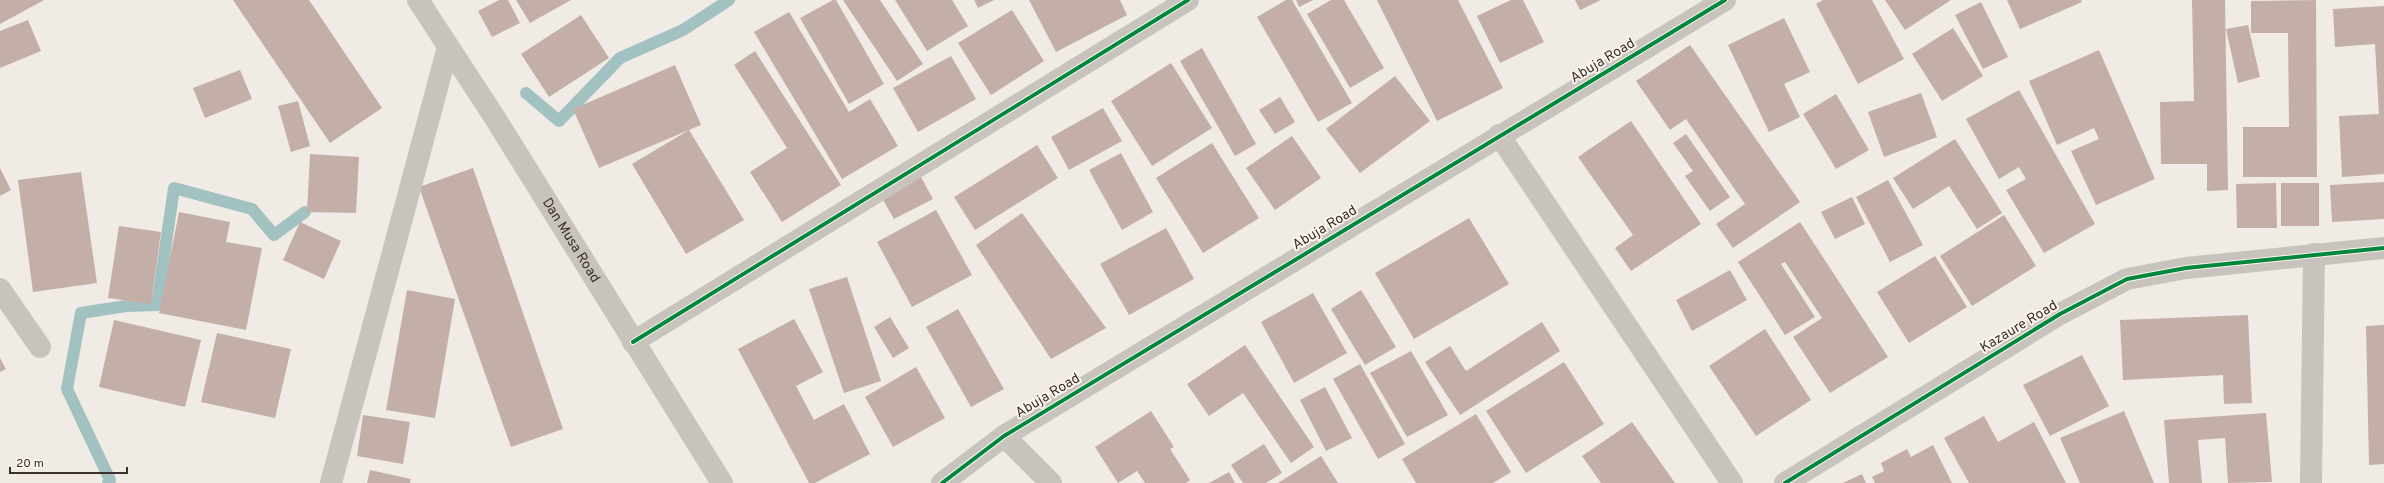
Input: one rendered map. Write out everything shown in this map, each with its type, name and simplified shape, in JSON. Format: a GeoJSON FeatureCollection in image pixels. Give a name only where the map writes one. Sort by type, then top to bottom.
{"type":"FeatureCollection","features":[{"type":"Feature","properties":{"kind":"street","name":"Dan Musa Road"},"geometry":{"type":"LineString","coordinates":[[418,0],[722,483]]}},
{"type":"Feature","properties":{"kind":"street"},"geometry":{"type":"LineString","coordinates":[[633,342],[1188,0]]}},
{"type":"Feature","properties":{"kind":"street","name":"Abuja Road"},"geometry":{"type":"LineString","coordinates":[[942,483],[1004,436],[1725,0]]}},
{"type":"Feature","properties":{"kind":"street"},"geometry":{"type":"LineString","coordinates":[[331,483],[448,46]]}},
{"type":"Feature","properties":{"kind":"street"},"geometry":{"type":"LineString","coordinates":[[1499,136],[1732,483]]}},
{"type":"Feature","properties":{"kind":"street","name":"Kazaure Road"},"geometry":{"type":"LineString","coordinates":[[1785,483],[2060,314],[2127,279],[2186,268],[2384,248]]}},
{"type":"Feature","properties":{"kind":"street"},"geometry":{"type":"LineString","coordinates":[[2311,483],[2314,254]]}},
{"type":"Feature","properties":{"kind":"street"},"geometry":{"type":"LineString","coordinates":[[0,289],[40,347]]}},
{"type":"Feature","properties":{"kind":"street"},"geometry":{"type":"LineString","coordinates":[[1004,436],[1051,483]]}},
{"type":"Feature","properties":{"kind":"building"},"geometry":{"type":"Polygon","coordinates":[[[0,0],[44,0],[0,24],[0,0]]]}},
{"type":"Feature","properties":{"kind":"building"},"geometry":{"type":"Polygon","coordinates":[[[233,0],[309,0],[382,108],[330,143],[233,0]]]}},
{"type":"Feature","properties":{"kind":"building"},"geometry":{"type":"Polygon","coordinates":[[[499,0],[508,0],[520,23],[492,37],[478,11],[499,0]]]}},
{"type":"Feature","properties":{"kind":"building"},"geometry":{"type":"Polygon","coordinates":[[[516,0],[571,0],[530,23],[516,0]]]}},
{"type":"Feature","properties":{"kind":"building"},"geometry":{"type":"Polygon","coordinates":[[[833,0],[836,0],[884,84],[849,104],[800,18],[833,0]]]}},
{"type":"Feature","properties":{"kind":"building"},"geometry":{"type":"Polygon","coordinates":[[[843,0],[880,0],[923,64],[897,81],[843,0]]]}},
{"type":"Feature","properties":{"kind":"building"},"geometry":{"type":"Polygon","coordinates":[[[895,0],[952,0],[968,26],[927,51],[895,0]]]}},
{"type":"Feature","properties":{"kind":"building"},"geometry":{"type":"Polygon","coordinates":[[[974,0],[994,0],[978,8],[974,0]]]}},
{"type":"Feature","properties":{"kind":"building"},"geometry":{"type":"Polygon","coordinates":[[[1029,0],[1120,0],[1127,15],[1056,52],[1029,0]]]}},
{"type":"Feature","properties":{"kind":"building"},"geometry":{"type":"Polygon","coordinates":[[[1286,0],[1292,0],[1352,103],[1318,122],[1257,17],[1286,0]]]}},
{"type":"Feature","properties":{"kind":"building"},"geometry":{"type":"Polygon","coordinates":[[[1296,0],[1313,0],[1299,7],[1296,0]]]}},
{"type":"Feature","properties":{"kind":"building"},"geometry":{"type":"Polygon","coordinates":[[[1331,0],[1344,0],[1384,68],[1350,88],[1307,14],[1331,0]]]}},
{"type":"Feature","properties":{"kind":"building"},"geometry":{"type":"Polygon","coordinates":[[[1377,0],[1458,0],[1503,88],[1437,121],[1377,0]]]}},
{"type":"Feature","properties":{"kind":"building"},"geometry":{"type":"Polygon","coordinates":[[[1511,0],[1523,0],[1544,42],[1500,63],[1477,16],[1511,0]]]}},
{"type":"Feature","properties":{"kind":"building"},"geometry":{"type":"Polygon","coordinates":[[[1575,0],[1601,0],[1580,10],[1575,0]]]}},
{"type":"Feature","properties":{"kind":"building"},"geometry":{"type":"Polygon","coordinates":[[[1823,0],[1872,0],[1904,59],[1858,84],[1816,4],[1823,0]]]}},
{"type":"Feature","properties":{"kind":"building"},"geometry":{"type":"Polygon","coordinates":[[[1885,0],[1951,0],[1905,30],[1885,0]]]}},
{"type":"Feature","properties":{"kind":"building"},"geometry":{"type":"Polygon","coordinates":[[[2007,0],[2081,0],[2082,2],[2020,29],[2007,0]]]}},
{"type":"Feature","properties":{"kind":"building"},"geometry":{"type":"Polygon","coordinates":[[[2192,0],[2225,0],[2228,190],[2207,191],[2207,164],[2161,164],[2160,102],[2194,101],[2192,0]]]}},
{"type":"Feature","properties":{"kind":"building"},"geometry":{"type":"Polygon","coordinates":[[[2316,0],[2317,177],[2243,177],[2243,127],[2289,127],[2288,33],[2251,33],[2251,1],[2316,0]]]}},
{"type":"Feature","properties":{"kind":"building"},"geometry":{"type":"Polygon","coordinates":[[[1981,2],[2008,57],[1983,69],[1955,15],[1981,2]]]}},
{"type":"Feature","properties":{"kind":"building"},"geometry":{"type":"Polygon","coordinates":[[[2384,6],[2384,174],[2342,177],[2339,116],[2379,114],[2375,44],[2335,47],[2333,9],[2384,6]]]}},
{"type":"Feature","properties":{"kind":"building"},"geometry":{"type":"Polygon","coordinates":[[[1012,10],[1044,61],[991,95],[958,43],[1012,10]]]}},
{"type":"Feature","properties":{"kind":"building"},"geometry":{"type":"Polygon","coordinates":[[[789,12],[849,112],[870,99],[898,146],[842,179],[754,32],[789,12]]]}},
{"type":"Feature","properties":{"kind":"building"},"geometry":{"type":"Polygon","coordinates":[[[581,15],[609,58],[549,97],[521,54],[581,15]]]}},
{"type":"Feature","properties":{"kind":"building"},"geometry":{"type":"Polygon","coordinates":[[[1784,18],[1810,72],[1784,84],[1800,117],[1769,132],[1728,45],[1784,18]]]}},
{"type":"Feature","properties":{"kind":"building"},"geometry":{"type":"Polygon","coordinates":[[[28,20],[41,51],[0,68],[0,31],[28,20]]]}},
{"type":"Feature","properties":{"kind":"building"},"geometry":{"type":"Polygon","coordinates":[[[2248,25],[2260,77],[2238,83],[2226,29],[2248,25]]]}},
{"type":"Feature","properties":{"kind":"building"},"geometry":{"type":"Polygon","coordinates":[[[1953,28],[1983,76],[1942,101],[1912,54],[1953,28]]]}},
{"type":"Feature","properties":{"kind":"building"},"geometry":{"type":"Polygon","coordinates":[[[1690,45],[1800,202],[1733,248],[1716,224],[1745,204],[1686,119],[1670,130],[1636,81],[1690,45]]]}},
{"type":"Feature","properties":{"kind":"building"},"geometry":{"type":"Polygon","coordinates":[[[1202,48],[1256,144],[1235,156],[1180,61],[1202,48]]]}},
{"type":"Feature","properties":{"kind":"building"},"geometry":{"type":"Polygon","coordinates":[[[2099,50],[2155,179],[2096,205],[2071,151],[2099,139],[2094,128],[2057,145],[2029,81],[2099,50]]]}},
{"type":"Feature","properties":{"kind":"building"},"geometry":{"type":"Polygon","coordinates":[[[755,51],[841,185],[782,222],[750,172],[787,148],[734,65],[755,51]]]}},
{"type":"Feature","properties":{"kind":"building"},"geometry":{"type":"Polygon","coordinates":[[[951,56],[976,99],[918,132],[893,88],[951,56]]]}},
{"type":"Feature","properties":{"kind":"building"},"geometry":{"type":"Polygon","coordinates":[[[1171,63],[1212,128],[1152,166],[1111,101],[1171,63]]]}},
{"type":"Feature","properties":{"kind":"building"},"geometry":{"type":"Polygon","coordinates":[[[675,65],[701,125],[599,168],[573,109],[675,65]]]}},
{"type":"Feature","properties":{"kind":"building"},"geometry":{"type":"Polygon","coordinates":[[[240,70],[252,99],[205,118],[193,88],[240,70]]]}},
{"type":"Feature","properties":{"kind":"building"},"geometry":{"type":"Polygon","coordinates":[[[1395,76],[1430,121],[1360,173],[1326,129],[1395,76]]]}},
{"type":"Feature","properties":{"kind":"building"},"geometry":{"type":"Polygon","coordinates":[[[2019,90],[2095,224],[2044,253],[2006,190],[2026,179],[2019,167],[1999,179],[1966,119],[2019,90]]]}},
{"type":"Feature","properties":{"kind":"building"},"geometry":{"type":"Polygon","coordinates":[[[1921,93],[1937,137],[1884,157],[1868,112],[1921,93]]]}},
{"type":"Feature","properties":{"kind":"building"},"geometry":{"type":"Polygon","coordinates":[[[1836,94],[1869,150],[1836,169],[1803,114],[1836,94]]]}},
{"type":"Feature","properties":{"kind":"building"},"geometry":{"type":"Polygon","coordinates":[[[1280,97],[1295,122],[1275,134],[1259,110],[1280,97]]]}},
{"type":"Feature","properties":{"kind":"building"},"geometry":{"type":"Polygon","coordinates":[[[298,101],[310,146],[291,152],[278,106],[298,101]]]}},
{"type":"Feature","properties":{"kind":"building"},"geometry":{"type":"Polygon","coordinates":[[[1103,108],[1122,141],[1069,170],[1051,137],[1103,108]]]}},
{"type":"Feature","properties":{"kind":"building"},"geometry":{"type":"Polygon","coordinates":[[[1631,121],[1701,224],[1631,271],[1615,248],[1633,235],[1578,157],[1631,121]]]}},
{"type":"Feature","properties":{"kind":"building"},"geometry":{"type":"Polygon","coordinates":[[[689,130],[744,220],[686,254],[632,164],[689,130]]]}},
{"type":"Feature","properties":{"kind":"building"},"geometry":{"type":"Polygon","coordinates":[[[1686,134],[1730,197],[1710,211],[1685,176],[1693,171],[1673,143],[1686,134]]]}},
{"type":"Feature","properties":{"kind":"building"},"geometry":{"type":"Polygon","coordinates":[[[1292,136],[1321,178],[1275,210],[1246,168],[1292,136]]]}},
{"type":"Feature","properties":{"kind":"building"},"geometry":{"type":"Polygon","coordinates":[[[1955,139],[2002,213],[1977,229],[1949,186],[1913,209],[1893,178],[1955,139]]]}},
{"type":"Feature","properties":{"kind":"building"},"geometry":{"type":"Polygon","coordinates":[[[1212,143],[1259,218],[1203,253],[1156,178],[1212,143]]]}},
{"type":"Feature","properties":{"kind":"building"},"geometry":{"type":"Polygon","coordinates":[[[1037,145],[1058,178],[975,230],[954,197],[1037,145]]]}},
{"type":"Feature","properties":{"kind":"building"},"geometry":{"type":"Polygon","coordinates":[[[1121,153],[1153,212],[1122,230],[1089,170],[1121,153]]]}},
{"type":"Feature","properties":{"kind":"building"},"geometry":{"type":"Polygon","coordinates":[[[310,154],[359,157],[356,213],[307,212],[310,154]]]}},
{"type":"Feature","properties":{"kind":"building"},"geometry":{"type":"Polygon","coordinates":[[[0,168],[11,190],[0,196],[0,168]]]}},
{"type":"Feature","properties":{"kind":"building"},"geometry":{"type":"Polygon","coordinates":[[[473,168],[563,429],[511,447],[419,187],[473,168]]]}},
{"type":"Feature","properties":{"kind":"building"},"geometry":{"type":"Polygon","coordinates":[[[81,172],[97,283],[33,292],[18,180],[81,172]]]}},
{"type":"Feature","properties":{"kind":"building"},"geometry":{"type":"Polygon","coordinates":[[[921,177],[933,199],[894,219],[882,198],[921,177]]]}},
{"type":"Feature","properties":{"kind":"building"},"geometry":{"type":"Polygon","coordinates":[[[1888,180],[1923,245],[1890,262],[1856,197],[1888,180]]]}},
{"type":"Feature","properties":{"kind":"building"},"geometry":{"type":"Polygon","coordinates":[[[2384,182],[2384,219],[2332,222],[2330,185],[2384,182]]]}},
{"type":"Feature","properties":{"kind":"building"},"geometry":{"type":"Polygon","coordinates":[[[2276,183],[2277,228],[2237,228],[2236,184],[2276,183]]]}},
{"type":"Feature","properties":{"kind":"building"},"geometry":{"type":"Polygon","coordinates":[[[2281,183],[2319,183],[2319,226],[2281,226],[2281,183]]]}},
{"type":"Feature","properties":{"kind":"building"},"geometry":{"type":"Polygon","coordinates":[[[1852,197],[1865,224],[1835,239],[1821,212],[1852,197]]]}},
{"type":"Feature","properties":{"kind":"building"},"geometry":{"type":"Polygon","coordinates":[[[936,210],[972,275],[912,307],[877,242],[936,210]]]}},
{"type":"Feature","properties":{"kind":"building"},"geometry":{"type":"Polygon","coordinates":[[[179,212],[230,222],[226,242],[262,248],[246,330],[159,313],[179,212]]]}},
{"type":"Feature","properties":{"kind":"building"},"geometry":{"type":"Polygon","coordinates":[[[1022,213],[1106,328],[1051,359],[976,245],[1022,213]]]}},
{"type":"Feature","properties":{"kind":"building"},"geometry":{"type":"Polygon","coordinates":[[[2004,215],[2036,266],[1972,306],[1940,256],[2004,215]]]}},
{"type":"Feature","properties":{"kind":"building"},"geometry":{"type":"Polygon","coordinates":[[[1469,218],[1509,284],[1414,339],[1375,273],[1469,218]]]}},
{"type":"Feature","properties":{"kind":"building"},"geometry":{"type":"Polygon","coordinates":[[[300,222],[341,241],[324,279],[283,260],[300,222]]]}},
{"type":"Feature","properties":{"kind":"building"},"geometry":{"type":"Polygon","coordinates":[[[1800,222],[1888,357],[1830,393],[1793,337],[1822,318],[1785,262],[1781,264],[1815,317],[1785,335],[1738,262],[1800,222]]]}},
{"type":"Feature","properties":{"kind":"building"},"geometry":{"type":"Polygon","coordinates":[[[119,226],[161,232],[151,304],[108,298],[119,226]]]}},
{"type":"Feature","properties":{"kind":"building"},"geometry":{"type":"Polygon","coordinates":[[[1166,228],[1194,279],[1129,315],[1100,264],[1166,228]]]}},
{"type":"Feature","properties":{"kind":"building"},"geometry":{"type":"Polygon","coordinates":[[[1935,256],[1967,307],[1909,343],[1877,292],[1935,256]]]}},
{"type":"Feature","properties":{"kind":"building"},"geometry":{"type":"Polygon","coordinates":[[[1730,270],[1747,300],[1692,331],[1676,300],[1730,270]]]}},
{"type":"Feature","properties":{"kind":"building"},"geometry":{"type":"Polygon","coordinates":[[[847,277],[881,381],[844,393],[809,289],[847,277]]]}},
{"type":"Feature","properties":{"kind":"building"},"geometry":{"type":"Polygon","coordinates":[[[407,290],[455,299],[435,418],[386,410],[407,290]]]}},
{"type":"Feature","properties":{"kind":"building"},"geometry":{"type":"Polygon","coordinates":[[[1361,290],[1396,347],[1365,365],[1331,309],[1361,290]]]}},
{"type":"Feature","properties":{"kind":"building"},"geometry":{"type":"Polygon","coordinates":[[[1313,293],[1347,353],[1294,383],[1261,322],[1313,293]]]}},
{"type":"Feature","properties":{"kind":"building"},"geometry":{"type":"Polygon","coordinates":[[[958,309],[1004,389],[971,407],[926,327],[958,309]]]}},
{"type":"Feature","properties":{"kind":"building"},"geometry":{"type":"Polygon","coordinates":[[[2248,315],[2252,403],[2224,404],[2223,375],[2123,380],[2120,320],[2248,315]]]}},
{"type":"Feature","properties":{"kind":"building"},"geometry":{"type":"Polygon","coordinates":[[[890,317],[909,348],[893,358],[874,327],[890,317]]]}},
{"type":"Feature","properties":{"kind":"building"},"geometry":{"type":"Polygon","coordinates":[[[794,319],[823,372],[796,386],[814,420],[844,404],[870,454],[815,483],[809,483],[738,349],[794,319]]]}},
{"type":"Feature","properties":{"kind":"building"},"geometry":{"type":"Polygon","coordinates":[[[114,320],[201,340],[185,407],[99,387],[114,320]]]}},
{"type":"Feature","properties":{"kind":"building"},"geometry":{"type":"Polygon","coordinates":[[[1542,322],[1560,351],[1460,415],[1425,362],[1450,346],[1466,371],[1542,322]]]}},
{"type":"Feature","properties":{"kind":"building"},"geometry":{"type":"Polygon","coordinates":[[[2384,325],[2384,464],[2369,465],[2366,326],[2384,325]]]}},
{"type":"Feature","properties":{"kind":"building"},"geometry":{"type":"Polygon","coordinates":[[[1765,329],[1811,400],[1756,436],[1709,366],[1765,329]]]}},
{"type":"Feature","properties":{"kind":"building"},"geometry":{"type":"Polygon","coordinates":[[[217,333],[291,349],[275,418],[201,402],[217,333]]]}},
{"type":"Feature","properties":{"kind":"building"},"geometry":{"type":"Polygon","coordinates":[[[1245,345],[1314,447],[1291,463],[1243,393],[1209,416],[1187,384],[1245,345]]]}},
{"type":"Feature","properties":{"kind":"building"},"geometry":{"type":"Polygon","coordinates":[[[1411,351],[1448,415],[1407,437],[1370,373],[1411,351]]]}},
{"type":"Feature","properties":{"kind":"building"},"geometry":{"type":"Polygon","coordinates":[[[2082,355],[2109,406],[2050,436],[2023,385],[2082,355]]]}},
{"type":"Feature","properties":{"kind":"building"},"geometry":{"type":"Polygon","coordinates":[[[0,358],[6,369],[0,372],[0,358]]]}},
{"type":"Feature","properties":{"kind":"building"},"geometry":{"type":"Polygon","coordinates":[[[1564,362],[1604,424],[1526,473],[1486,411],[1564,362]]]}},
{"type":"Feature","properties":{"kind":"building"},"geometry":{"type":"Polygon","coordinates":[[[1360,364],[1405,444],[1378,459],[1333,379],[1360,364]]]}},
{"type":"Feature","properties":{"kind":"building"},"geometry":{"type":"Polygon","coordinates":[[[916,367],[945,418],[893,447],[865,397],[916,367]]]}},
{"type":"Feature","properties":{"kind":"building"},"geometry":{"type":"Polygon","coordinates":[[[1325,387],[1352,438],[1326,451],[1300,400],[1325,387]]]}},
{"type":"Feature","properties":{"kind":"building"},"geometry":{"type":"Polygon","coordinates":[[[1151,411],[1174,447],[1170,449],[1190,480],[1186,483],[1145,483],[1137,471],[1118,483],[1095,447],[1151,411]]]}},
{"type":"Feature","properties":{"kind":"building"},"geometry":{"type":"Polygon","coordinates":[[[2124,411],[2154,483],[2080,483],[2060,438],[2124,411]]]}},
{"type":"Feature","properties":{"kind":"building"},"geometry":{"type":"Polygon","coordinates":[[[2266,413],[2272,482],[2228,483],[2225,438],[2198,440],[2202,483],[2169,483],[2164,420],[2266,413]]]}},
{"type":"Feature","properties":{"kind":"building"},"geometry":{"type":"Polygon","coordinates":[[[1476,414],[1511,472],[1493,483],[1416,483],[1402,459],[1476,414]]]}},
{"type":"Feature","properties":{"kind":"building"},"geometry":{"type":"Polygon","coordinates":[[[363,415],[410,422],[403,464],[357,456],[363,415]]]}},
{"type":"Feature","properties":{"kind":"building"},"geometry":{"type":"Polygon","coordinates":[[[1984,416],[1998,442],[2034,422],[2066,483],[1969,483],[1944,438],[1984,416]]]}},
{"type":"Feature","properties":{"kind":"building"},"geometry":{"type":"Polygon","coordinates":[[[1632,422],[1675,483],[1601,483],[1582,456],[1632,422]]]}},
{"type":"Feature","properties":{"kind":"building"},"geometry":{"type":"Polygon","coordinates":[[[1264,444],[1282,473],[1266,483],[1243,483],[1231,465],[1264,444]]]}},
{"type":"Feature","properties":{"kind":"building"},"geometry":{"type":"Polygon","coordinates":[[[1933,445],[1952,483],[1875,483],[1872,477],[1884,471],[1881,463],[1907,449],[1911,457],[1933,445]]]}},
{"type":"Feature","properties":{"kind":"building"},"geometry":{"type":"Polygon","coordinates":[[[1321,456],[1338,483],[1278,483],[1297,471],[1321,456]]]}},
{"type":"Feature","properties":{"kind":"building"},"geometry":{"type":"Polygon","coordinates":[[[370,470],[411,479],[410,483],[367,483],[370,470]]]}},
{"type":"Feature","properties":{"kind":"building"},"geometry":{"type":"Polygon","coordinates":[[[1229,472],[1235,483],[1209,483],[1229,472]]]}},
{"type":"Feature","properties":{"kind":"building"},"geometry":{"type":"Polygon","coordinates":[[[1862,474],[1866,483],[1843,483],[1862,474]]]}},
{"type":"Feature","properties":{"kind":"waterway"},"geometry":{"type":"LineString","coordinates":[[526,93],[559,121],[620,58],[683,30],[729,0]]}},
{"type":"Feature","properties":{"kind":"waterway"},"geometry":{"type":"LineString","coordinates":[[108,483],[110,480],[67,389],[81,313],[126,306],[157,305],[174,188],[252,209],[274,235],[305,212]]}},
{"type":"Feature","properties":{"kind":"cycle path"},"geometry":{"type":"LineString","coordinates":[[633,342],[1188,0]]}},
{"type":"Feature","properties":{"kind":"cycle path"},"geometry":{"type":"LineString","coordinates":[[942,483],[1004,436],[1725,0]]}},
{"type":"Feature","properties":{"kind":"cycle path"},"geometry":{"type":"LineString","coordinates":[[1785,483],[2060,314],[2127,279],[2186,268],[2384,248]]}}]}
